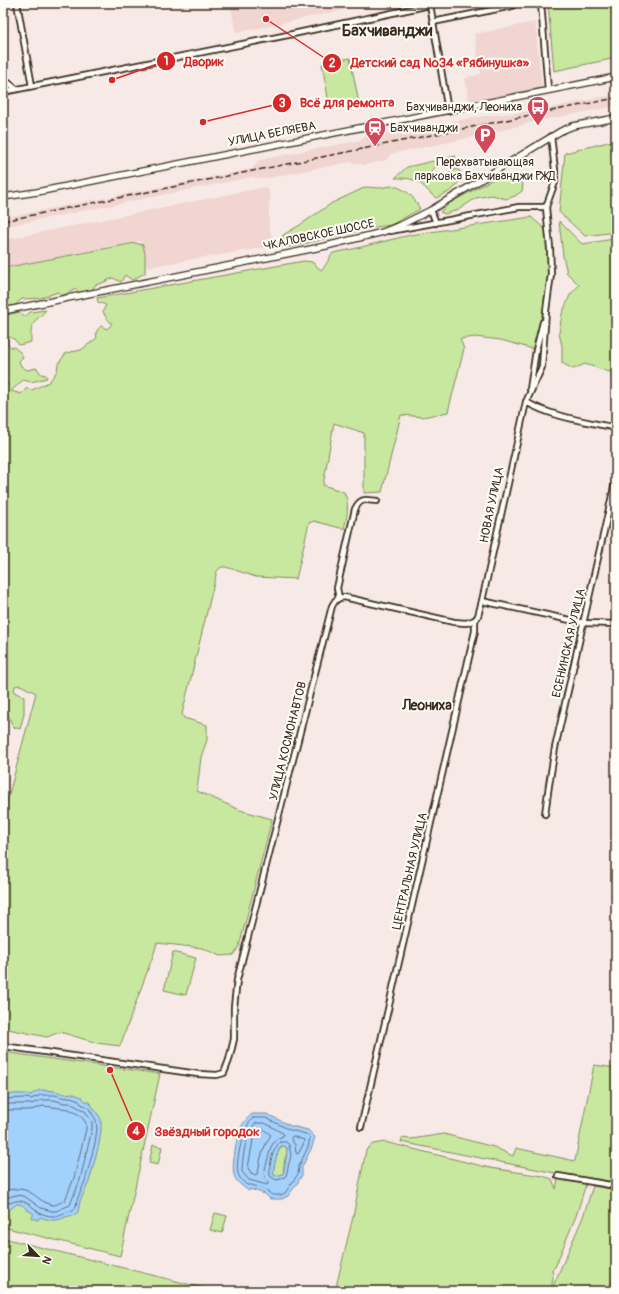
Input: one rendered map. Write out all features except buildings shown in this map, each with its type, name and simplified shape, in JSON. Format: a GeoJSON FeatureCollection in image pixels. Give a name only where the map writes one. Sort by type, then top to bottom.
{"type":"FeatureCollection","features":[{"type":"Feature","properties":{"kind":"street"},"geometry":{"type":"LineString","coordinates":[[17,3],[32,86]]}},
{"type":"Feature","properties":{"kind":"street"},"geometry":{"type":"LineString","coordinates":[[541,3],[548,90]]}},
{"type":"Feature","properties":{"kind":"street"},"geometry":{"type":"LineString","coordinates":[[3,92],[430,5],[448,111]]}},
{"type":"Feature","properties":{"kind":"street"},"geometry":{"type":"LineString","coordinates":[[433,22],[512,6]]}},
{"type":"Feature","properties":{"kind":"street","name":"УЛИЦА БЕЛЯЕВА"},"geometry":{"type":"LineString","coordinates":[[3,197],[51,189],[616,77]]}},
{"type":"Feature","properties":{"kind":"street"},"geometry":{"type":"LineString","coordinates":[[3,83],[9,83],[16,89]]}},
{"type":"Feature","properties":{"kind":"street","name":"ЧКАЛОВСКОЕ ШОССЕ"},"geometry":{"type":"LineString","coordinates":[[3,311],[326,246],[383,232],[431,210],[551,136],[573,126],[616,118]]}},
{"type":"Feature","properties":{"kind":"street"},"geometry":{"type":"LineString","coordinates":[[530,395],[536,350],[546,311],[551,274],[546,206],[555,182],[555,155],[551,136]]}},
{"type":"Feature","properties":{"kind":"street"},"geometry":{"type":"LineString","coordinates":[[383,232],[519,207],[546,206]]}},
{"type":"Feature","properties":{"kind":"street"},"geometry":{"type":"LineString","coordinates":[[431,210],[436,223]]}},
{"type":"Feature","properties":{"kind":"street","name":"НОВАЯ УЛИЦА"},"geometry":{"type":"LineString","coordinates":[[475,620],[478,616],[482,601],[526,402],[542,367],[546,311]]}},
{"type":"Feature","properties":{"kind":"street"},"geometry":{"type":"LineString","coordinates":[[526,402],[540,410],[571,419],[616,428]]}},
{"type":"Feature","properties":{"kind":"street","name":"ЕСЕНИНСКАЯ УЛИЦА"},"geometry":{"type":"LineString","coordinates":[[545,814],[548,785],[616,478]]}},
{"type":"Feature","properties":{"kind":"street","name":"УЛИЦА КОСМОНАВТОВ"},"geometry":{"type":"LineString","coordinates":[[3,1046],[138,1064],[198,1074],[217,1075],[224,1073],[234,1039],[234,1006],[237,980],[332,606],[338,598],[337,588],[355,509],[358,503],[362,500],[378,501]]}},
{"type":"Feature","properties":{"kind":"street"},"geometry":{"type":"LineString","coordinates":[[338,598],[344,597],[454,622],[466,623],[475,620]]}},
{"type":"Feature","properties":{"kind":"street"},"geometry":{"type":"LineString","coordinates":[[482,601],[584,623],[616,624]]}},
{"type":"Feature","properties":{"kind":"street","name":"ЦЕНТРАЛЬНАЯ УЛИЦА"},"geometry":{"type":"LineString","coordinates":[[361,1127],[475,631],[475,620]]}},
{"type":"Feature","properties":{"kind":"street"},"geometry":{"type":"LineString","coordinates":[[558,1176],[616,1186]]}},
{"type":"Feature","properties":{"kind":"shaded area"},"geometry":{"type":"Polygon","coordinates":[[[230,3],[360,3],[361,6],[236,33],[230,3]]]}},
{"type":"Feature","properties":{"kind":"shaded area"},"geometry":{"type":"Polygon","coordinates":[[[535,22],[542,91],[470,106],[465,78],[481,74],[474,34],[535,22]]]}},
{"type":"Feature","properties":{"kind":"shaded area"},"geometry":{"type":"Polygon","coordinates":[[[616,94],[616,106],[538,121],[479,136],[390,154],[387,160],[364,165],[350,162],[263,179],[252,177],[3,227],[3,218],[252,169],[259,160],[361,140],[367,135],[383,132],[391,134],[476,117],[542,110],[616,94]]]}},
{"type":"Feature","properties":{"kind":"shaded area"},"geometry":{"type":"Polygon","coordinates":[[[265,187],[268,188],[271,200],[269,203],[269,229],[274,246],[146,267],[141,241],[3,268],[3,240],[265,187]]]}},
{"type":"Feature","properties":{"kind":"shaded area"},"geometry":{"type":"Polygon","coordinates":[[[3,736],[8,737],[3,759],[3,736]]]}},
{"type":"Feature","properties":{"kind":"green space"},"geometry":{"type":"Polygon","coordinates":[[[548,3],[616,3],[616,58],[554,71],[548,3]]]}},
{"type":"Feature","properties":{"kind":"green space"},"geometry":{"type":"Polygon","coordinates":[[[350,58],[359,103],[330,109],[322,64],[350,58]]]}},
{"type":"Feature","properties":{"kind":"green space"},"geometry":{"type":"Polygon","coordinates":[[[616,140],[616,232],[585,236],[559,212],[565,153],[616,140]]]}},
{"type":"Feature","properties":{"kind":"green space"},"geometry":{"type":"Polygon","coordinates":[[[456,156],[450,163],[437,166],[431,171],[434,174],[444,177],[456,169],[461,172],[456,186],[450,191],[436,198],[418,182],[408,179],[395,178],[407,167],[456,156]]]}},
{"type":"Feature","properties":{"kind":"green space"},"geometry":{"type":"Polygon","coordinates":[[[501,176],[519,180],[523,185],[522,191],[515,196],[506,199],[492,195],[476,198],[458,210],[445,214],[440,212],[450,203],[501,176]]]}},
{"type":"Feature","properties":{"kind":"green space"},"geometry":{"type":"Polygon","coordinates":[[[391,186],[401,188],[408,193],[415,200],[420,209],[391,225],[369,228],[291,247],[282,245],[283,235],[332,203],[366,187],[379,188],[391,186]]]}},
{"type":"Feature","properties":{"kind":"green space"},"geometry":{"type":"Polygon","coordinates":[[[531,217],[546,230],[549,273],[542,319],[533,349],[501,340],[475,337],[460,339],[464,349],[448,412],[423,417],[401,415],[382,492],[364,493],[364,433],[334,423],[323,485],[344,492],[347,501],[347,515],[344,529],[314,521],[309,523],[296,579],[256,577],[226,567],[221,567],[217,571],[182,714],[184,718],[207,725],[207,740],[201,757],[197,791],[240,810],[272,819],[239,947],[233,955],[220,956],[202,948],[157,943],[120,1046],[97,1043],[60,1032],[47,1037],[3,1028],[3,817],[36,693],[20,685],[15,686],[14,692],[24,697],[24,714],[20,729],[13,727],[3,701],[3,389],[8,384],[3,382],[3,316],[19,312],[25,317],[30,312],[46,310],[33,324],[31,330],[31,342],[19,345],[14,339],[7,336],[6,337],[8,341],[7,343],[21,353],[23,357],[19,361],[21,366],[27,370],[37,368],[41,374],[46,375],[47,378],[31,382],[23,380],[11,391],[21,394],[27,388],[32,390],[49,382],[57,371],[58,364],[66,353],[81,350],[97,338],[97,331],[101,326],[107,329],[112,324],[105,316],[103,311],[106,305],[98,302],[97,298],[304,261],[312,262],[321,270],[333,253],[410,235],[531,217]]]}},
{"type":"Feature","properties":{"kind":"green space"},"geometry":{"type":"Polygon","coordinates":[[[559,221],[582,244],[614,239],[616,247],[616,401],[615,371],[609,372],[585,364],[573,369],[562,363],[562,346],[559,333],[562,314],[570,295],[579,285],[567,273],[563,256],[559,221]]]}},
{"type":"Feature","properties":{"kind":"green space"},"geometry":{"type":"Polygon","coordinates":[[[135,243],[143,245],[145,254],[145,273],[132,280],[125,275],[121,282],[113,278],[95,285],[92,290],[79,293],[75,288],[62,296],[58,292],[41,298],[22,299],[14,306],[3,308],[3,268],[135,243]]]}},
{"type":"Feature","properties":{"kind":"green space"},"geometry":{"type":"Polygon","coordinates":[[[173,952],[196,958],[186,995],[164,990],[173,952]]]}},
{"type":"Feature","properties":{"kind":"green space"},"geometry":{"type":"Polygon","coordinates":[[[3,1052],[160,1074],[120,1256],[3,1227],[3,1052]]]}},
{"type":"Feature","properties":{"kind":"green space"},"geometry":{"type":"Polygon","coordinates":[[[594,1065],[616,1068],[616,1182],[555,1173],[401,1142],[402,1138],[411,1139],[444,1134],[494,1147],[513,1156],[516,1148],[575,1161],[594,1065]]]}},
{"type":"Feature","properties":{"kind":"green space"},"geometry":{"type":"Polygon","coordinates":[[[385,1142],[490,1168],[543,1176],[552,1179],[556,1189],[558,1179],[586,1184],[576,1216],[555,1267],[552,1269],[553,1277],[551,1291],[335,1291],[353,1217],[366,1150],[373,1144],[385,1142]]]}},
{"type":"Feature","properties":{"kind":"green space"},"geometry":{"type":"Polygon","coordinates":[[[153,1145],[162,1147],[158,1165],[149,1163],[153,1145]]]}},
{"type":"Feature","properties":{"kind":"green space"},"geometry":{"type":"Polygon","coordinates":[[[283,1145],[287,1148],[287,1154],[283,1174],[276,1176],[273,1174],[275,1163],[277,1155],[283,1145]]]}},
{"type":"Feature","properties":{"kind":"green space"},"geometry":{"type":"Polygon","coordinates":[[[593,1186],[616,1190],[616,1272],[608,1291],[553,1291],[554,1284],[583,1217],[593,1186]]]}},
{"type":"Feature","properties":{"kind":"green space"},"geometry":{"type":"Polygon","coordinates":[[[215,1213],[227,1216],[222,1233],[210,1230],[215,1213]]]}},
{"type":"Feature","properties":{"kind":"green space"},"geometry":{"type":"Polygon","coordinates":[[[3,1238],[216,1291],[3,1291],[3,1238]]]}},
{"type":"Feature","properties":{"kind":"water"},"geometry":{"type":"Polygon","coordinates":[[[40,1090],[55,1091],[65,1094],[71,1093],[82,1097],[90,1103],[101,1119],[99,1144],[89,1182],[80,1201],[78,1212],[73,1216],[57,1220],[40,1217],[38,1220],[31,1218],[34,1214],[28,1210],[27,1211],[22,1205],[17,1204],[10,1209],[3,1205],[3,1095],[30,1095],[40,1090]]]}},
{"type":"Feature","properties":{"kind":"water"},"geometry":{"type":"Polygon","coordinates":[[[252,1114],[267,1114],[291,1126],[308,1130],[315,1137],[312,1147],[302,1167],[302,1175],[288,1196],[282,1199],[270,1199],[265,1194],[250,1189],[249,1191],[235,1178],[233,1171],[234,1159],[240,1129],[252,1114]],[[281,1146],[279,1149],[273,1174],[276,1176],[283,1174],[287,1151],[285,1146],[281,1146]]]}},
{"type":"Feature","properties":{"kind":"railway"},"geometry":{"type":"LineString","coordinates":[[3,221],[616,98]]}},
{"type":"Feature","properties":{"kind":"place","name":"Детский сад №34 «Рябинушка»"},"geometry":{"type":"Point","coordinates":[266,19]}},
{"type":"Feature","properties":{"kind":"place","name":"Дворик"},"geometry":{"type":"Point","coordinates":[112,80]}},
{"type":"Feature","properties":{"kind":"place","name":"Всё для ремонта"},"geometry":{"type":"Point","coordinates":[203,122]}},
{"type":"Feature","properties":{"kind":"place","name":"Бахчиванджи, Леониха"},"geometry":{"type":"Point","coordinates":[538,126]}},
{"type":"Feature","properties":{"kind":"place","name":"Бахчиванджи"},"geometry":{"type":"Point","coordinates":[375,148]}},
{"type":"Feature","properties":{"kind":"place","name":"Перехватывающая парковка Бахчиванджи РЖД"},"geometry":{"type":"Point","coordinates":[485,154]}},
{"type":"Feature","properties":{"kind":"place","name":"Звёздный городок"},"geometry":{"type":"Point","coordinates":[110,1070]}},
{"type":"Feature","properties":{"kind":"district","name":"Бахчиванджи"},"geometry":{"type":"Point","coordinates":[387,31]}},
{"type":"Feature","properties":{"kind":"district","name":"Леониха"},"geometry":{"type":"Point","coordinates":[427,705]}}]}
